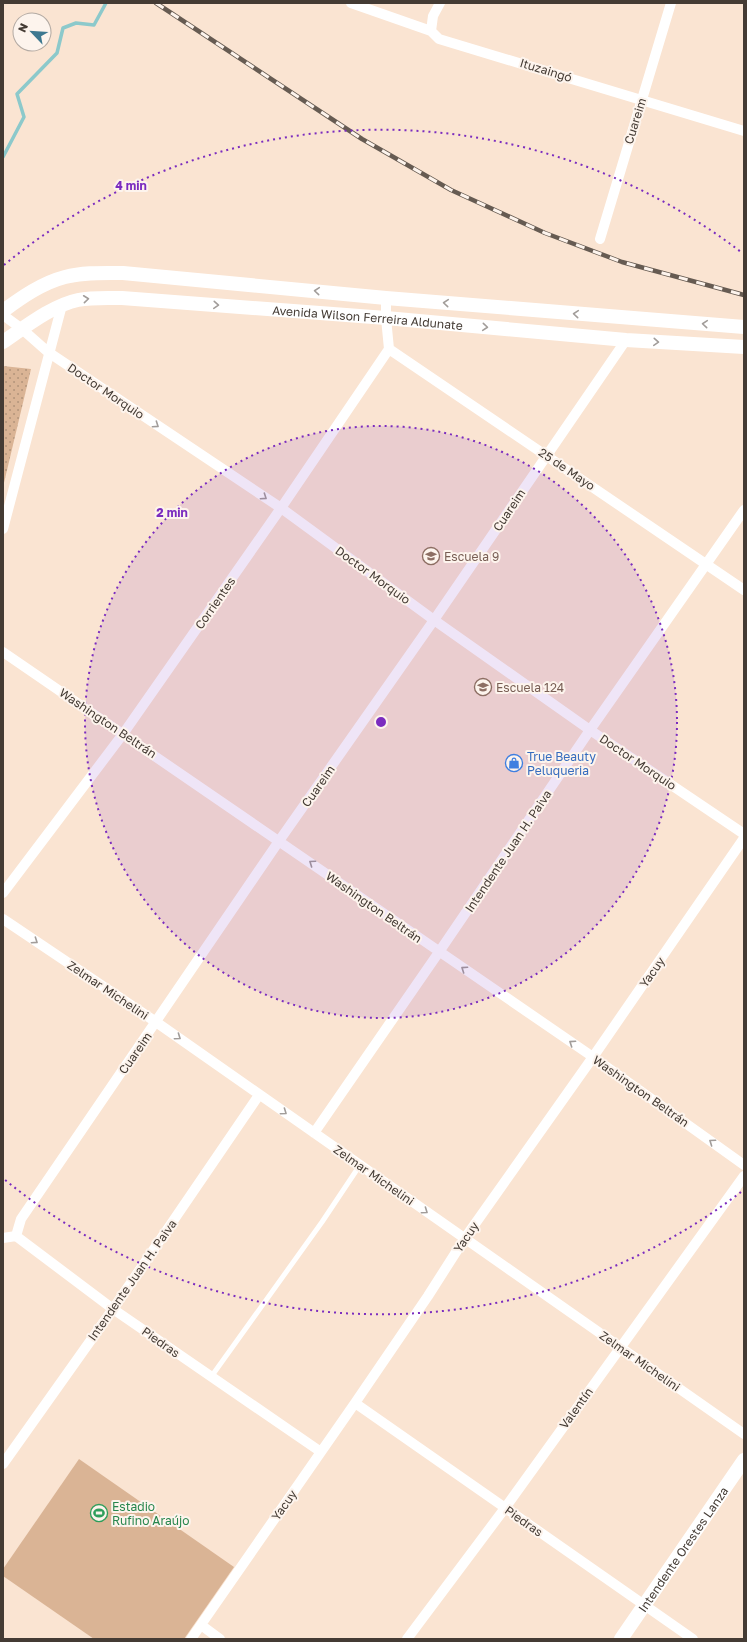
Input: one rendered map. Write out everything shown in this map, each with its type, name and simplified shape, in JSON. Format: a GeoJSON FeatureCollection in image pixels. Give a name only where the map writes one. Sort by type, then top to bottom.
{"type":"FeatureCollection","features":[{"type":"Feature","properties":{"kind":"street","name":"Ituzaingó"},"geometry":{"type":"LineString","coordinates":[[351,3],[431,31],[439,38],[744,131]]}},
{"type":"Feature","properties":{"kind":"street"},"geometry":{"type":"LineString","coordinates":[[431,31],[433,16],[440,3]]}},
{"type":"Feature","properties":{"kind":"street","name":"Cuareim"},"geometry":{"type":"LineString","coordinates":[[600,239],[671,3]]}},
{"type":"Feature","properties":{"kind":"street","name":"Avenida Wilson Ferreira Aldunate"},"geometry":{"type":"LineString","coordinates":[[3,311],[25,295],[64,277],[92,273],[123,273],[386,298],[744,327]]}},
{"type":"Feature","properties":{"kind":"street","name":"Avenida Wilson Ferreira Aldunate"},"geometry":{"type":"LineString","coordinates":[[3,342],[62,305],[91,298],[122,298],[386,318],[626,340],[744,347]]}},
{"type":"Feature","properties":{"kind":"street"},"geometry":{"type":"LineString","coordinates":[[386,298],[389,349]]}},
{"type":"Feature","properties":{"kind":"street"},"geometry":{"type":"LineString","coordinates":[[3,529],[48,352],[62,305]]}},
{"type":"Feature","properties":{"kind":"street","name":"Doctor Morquio"},"geometry":{"type":"LineString","coordinates":[[3,315],[22,329],[48,352],[282,508],[434,620],[590,730],[744,834]]}},
{"type":"Feature","properties":{"kind":"street","name":"Cuareim"},"geometry":{"type":"LineString","coordinates":[[16,1236],[21,1219],[279,841],[434,620],[626,340]]}},
{"type":"Feature","properties":{"kind":"street","name":"25 de Mayo"},"geometry":{"type":"LineString","coordinates":[[389,349],[744,590]]}},
{"type":"Feature","properties":{"kind":"street","name":"Corrientes"},"geometry":{"type":"LineString","coordinates":[[3,893],[123,734],[282,508],[389,349]]}},
{"type":"Feature","properties":{"kind":"street","name":"Intendente Juan H. Paiva"},"geometry":{"type":"LineString","coordinates":[[314,1133],[590,730],[744,510]]}},
{"type":"Feature","properties":{"kind":"street","name":"Washington Beltrán"},"geometry":{"type":"LineString","coordinates":[[3,652],[593,1057],[744,1165]]}},
{"type":"Feature","properties":{"kind":"street","name":"Yacuy"},"geometry":{"type":"LineString","coordinates":[[191,1639],[428,1296],[464,1238],[593,1057],[744,838]]}},
{"type":"Feature","properties":{"kind":"street","name":"Zelmar Michelini"},"geometry":{"type":"LineString","coordinates":[[3,919],[156,1022],[744,1434]]}},
{"type":"Feature","properties":{"kind":"street","name":"Intendente Juan H. Paiva"},"geometry":{"type":"LineString","coordinates":[[3,1464],[113,1309],[259,1095]]}},
{"type":"Feature","properties":{"kind":"street","name":"Valentín"},"geometry":{"type":"LineString","coordinates":[[407,1639],[505,1508],[744,1176]]}},
{"type":"Feature","properties":{"kind":"street"},"geometry":{"type":"LineString","coordinates":[[3,1238],[16,1236]]}},
{"type":"Feature","properties":{"kind":"street","name":"Piedras"},"geometry":{"type":"LineString","coordinates":[[16,1236],[113,1309],[321,1452]]}},
{"type":"Feature","properties":{"kind":"street","name":"Piedras"},"geometry":{"type":"LineString","coordinates":[[355,1403],[693,1639]]}},
{"type":"Feature","properties":{"kind":"street","name":"Intendente Orestes Lanza"},"geometry":{"type":"LineString","coordinates":[[621,1639],[744,1460]]}},
{"type":"Feature","properties":{"kind":"street"},"geometry":{"type":"LineString","coordinates":[[201,1625],[220,1639]]}},
{"type":"Feature","properties":{"kind":"lane"},"geometry":{"type":"LineString","coordinates":[[211,1377],[322,1222],[360,1165]]}},
{"type":"Feature","properties":{"kind":"shaded area"},"geometry":{"type":"Polygon","coordinates":[[[3,366],[31,369],[3,487],[3,366]]]}},
{"type":"Feature","properties":{"kind":"shaded area","name":"Estadio Rufino Araújo"},"geometry":{"type":"Polygon","coordinates":[[[79,1459],[234,1567],[184,1639],[94,1639],[3,1576],[3,1569],[79,1459]]]}},
{"type":"Feature","properties":{"kind":"waterway"},"geometry":{"type":"LineString","coordinates":[[3,157],[24,117],[17,94],[57,53],[63,28],[76,23],[94,25],[106,3]]}},
{"type":"Feature","properties":{"kind":"railway"},"geometry":{"type":"LineString","coordinates":[[156,3],[362,139],[451,190],[545,233],[622,262],[744,295]]}},
{"type":"Feature","properties":{"kind":"place","name":"Escuela 9"},"geometry":{"type":"Point","coordinates":[431,556]}},
{"type":"Feature","properties":{"kind":"place","name":"Escuela 124"},"geometry":{"type":"Point","coordinates":[483,687]}},
{"type":"Feature","properties":{"kind":"place","name":"True Beauty Peluqueria"},"geometry":{"type":"Point","coordinates":[514,763]}},
{"type":"Feature","properties":{"kind":"place","name":"Estadio Rufino Araújo"},"geometry":{"type":"Point","coordinates":[99,1513]}}]}
